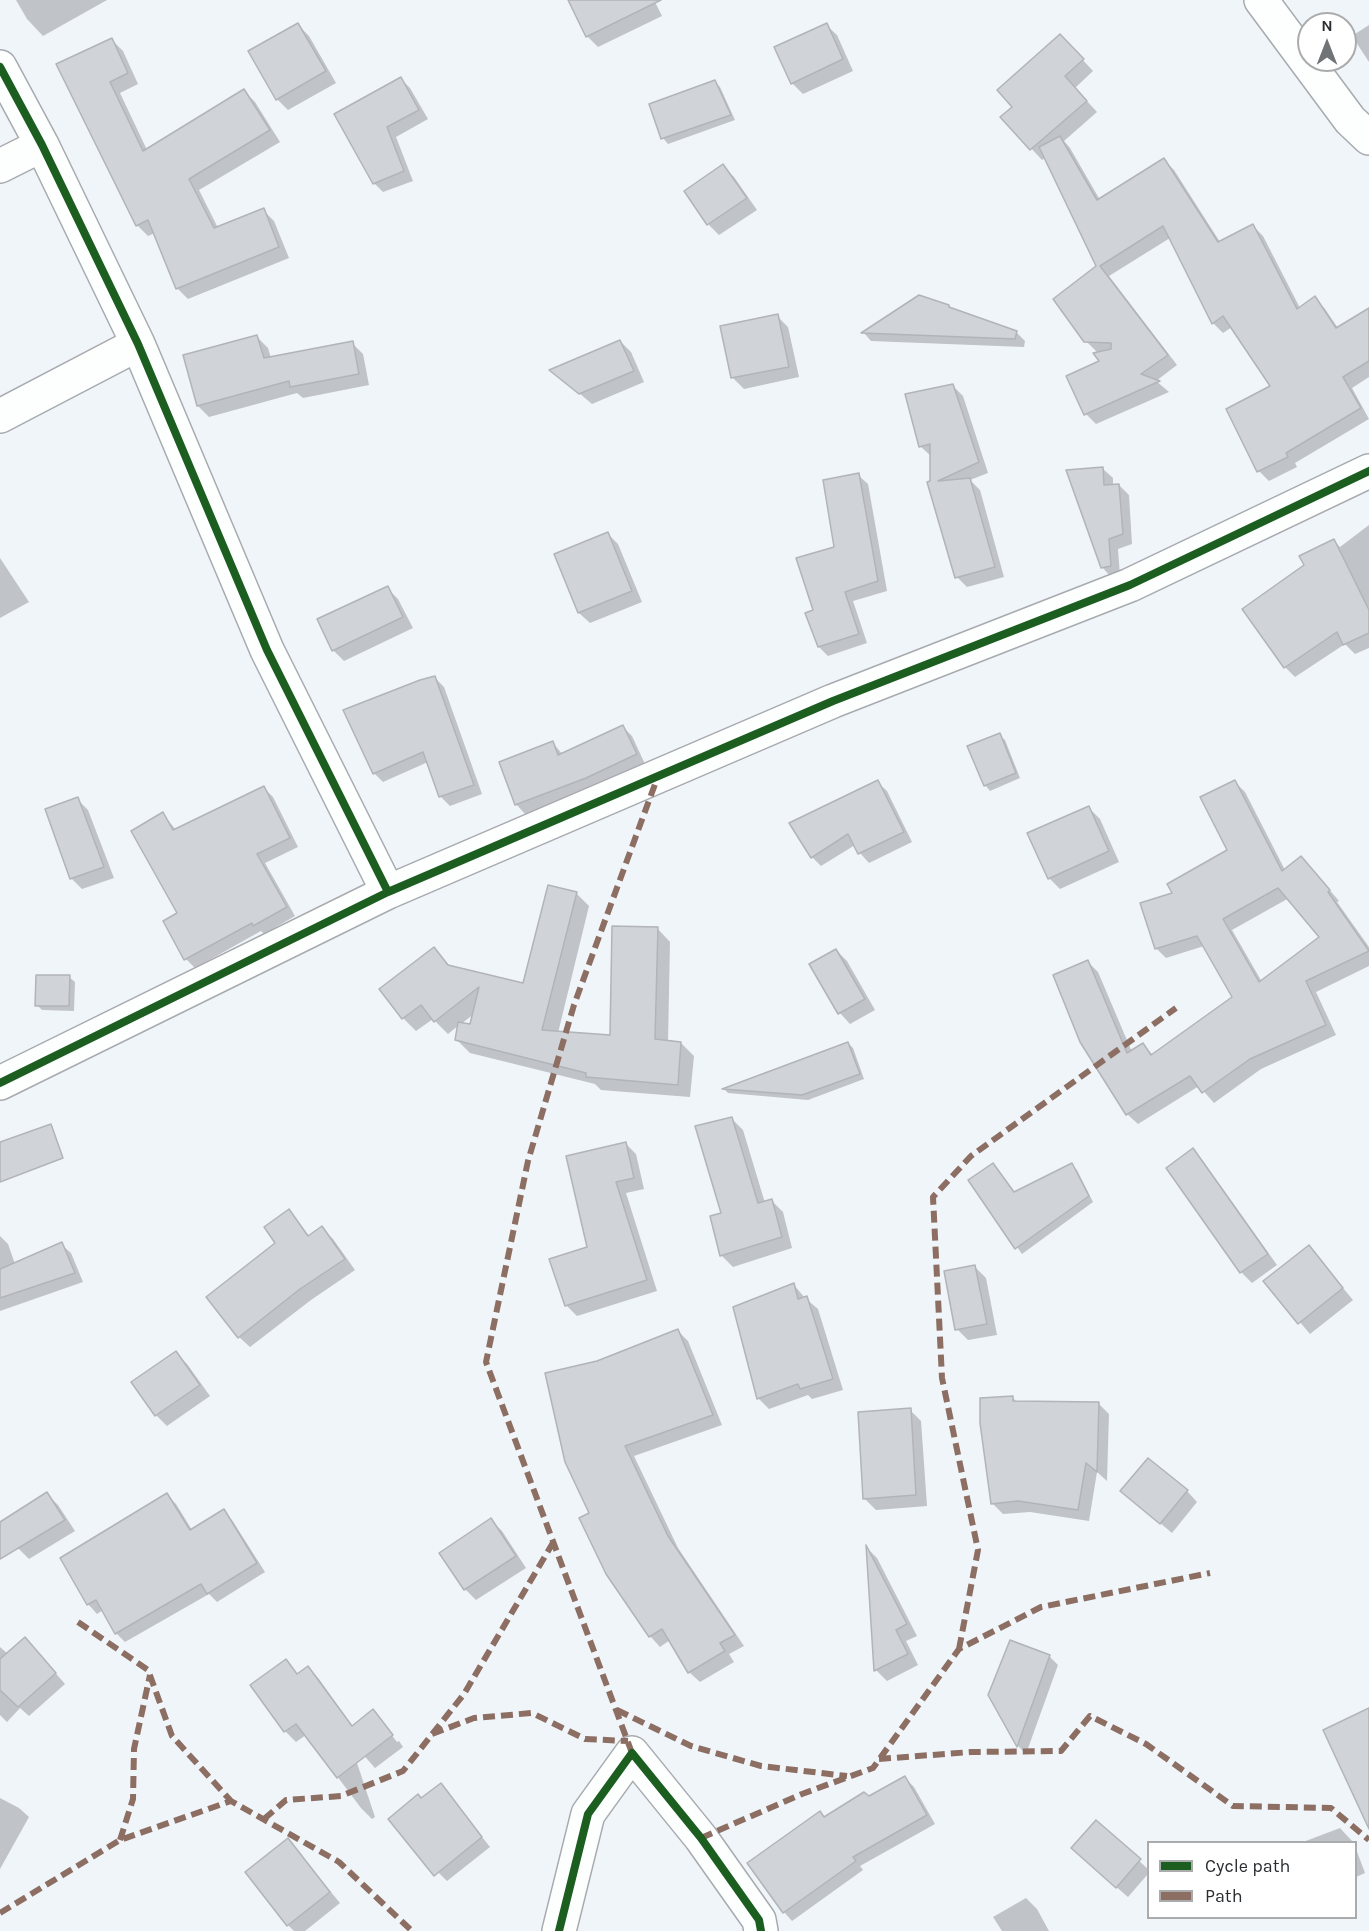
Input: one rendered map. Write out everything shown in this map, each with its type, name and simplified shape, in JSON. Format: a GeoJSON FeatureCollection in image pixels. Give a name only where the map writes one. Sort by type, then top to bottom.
{"type":"FeatureCollection","features":[{"type":"Feature","properties":{"kind":"street"},"geometry":{"type":"LineString","coordinates":[[1261,0],[1350,120],[1369,138]]}},
{"type":"Feature","properties":{"kind":"street"},"geometry":{"type":"LineString","coordinates":[[0,67],[42,145],[138,344],[267,650],[388,892]]}},
{"type":"Feature","properties":{"kind":"street"},"geometry":{"type":"LineString","coordinates":[[0,166],[42,145]]}},
{"type":"Feature","properties":{"kind":"street"},"geometry":{"type":"LineString","coordinates":[[0,416],[138,344]]}},
{"type":"Feature","properties":{"kind":"street"},"geometry":{"type":"LineString","coordinates":[[0,1083],[388,892],[833,701],[1130,585],[1369,471]]}},
{"type":"Feature","properties":{"kind":"street"},"geometry":{"type":"LineString","coordinates":[[559,1931],[588,1814],[632,1753],[701,1838],[759,1920],[761,1931]]}},
{"type":"Feature","properties":{"kind":"building"},"geometry":{"type":"Polygon","coordinates":[[[568,0],[661,0],[586,37],[568,0]]]}},
{"type":"Feature","properties":{"kind":"building"},"geometry":{"type":"Polygon","coordinates":[[[298,23],[326,71],[276,100],[248,51],[298,23]]]}},
{"type":"Feature","properties":{"kind":"building"},"geometry":{"type":"Polygon","coordinates":[[[827,23],[843,59],[791,84],[774,47],[827,23]]]}},
{"type":"Feature","properties":{"kind":"building"},"geometry":{"type":"Polygon","coordinates":[[[1060,34],[1084,59],[1065,76],[1087,101],[1030,150],[1000,117],[1012,107],[997,90],[1060,34]]]}},
{"type":"Feature","properties":{"kind":"building"},"geometry":{"type":"Polygon","coordinates":[[[112,38],[128,73],[110,82],[143,151],[244,89],[270,130],[189,179],[214,228],[264,208],[279,247],[176,289],[148,220],[136,226],[56,64],[112,38]]]}},
{"type":"Feature","properties":{"kind":"building"},"geometry":{"type":"Polygon","coordinates":[[[401,77],[419,110],[387,127],[404,171],[373,184],[334,114],[401,77]]]}},
{"type":"Feature","properties":{"kind":"building"},"geometry":{"type":"Polygon","coordinates":[[[715,80],[731,115],[661,139],[649,104],[715,80]]]}},
{"type":"Feature","properties":{"kind":"building"},"geometry":{"type":"Polygon","coordinates":[[[1060,136],[1097,200],[1164,158],[1218,242],[1253,224],[1297,309],[1315,296],[1336,328],[1369,308],[1369,361],[1343,377],[1361,408],[1286,453],[1288,457],[1257,472],[1226,409],[1270,386],[1223,316],[1212,324],[1163,226],[1100,266],[1168,355],[1141,374],[1160,381],[1084,415],[1066,376],[1099,361],[1093,353],[1111,349],[1111,343],[1084,342],[1053,299],[1096,266],[1039,147],[1060,136]]]}},
{"type":"Feature","properties":{"kind":"building"},"geometry":{"type":"Polygon","coordinates":[[[723,164],[747,198],[707,225],[684,191],[723,164]]]}},
{"type":"Feature","properties":{"kind":"building"},"geometry":{"type":"Polygon","coordinates":[[[919,295],[1017,331],[1015,339],[861,333],[919,295]]]}},
{"type":"Feature","properties":{"kind":"building"},"geometry":{"type":"Polygon","coordinates":[[[778,314],[789,367],[731,378],[720,326],[778,314]]]}},
{"type":"Feature","properties":{"kind":"building"},"geometry":{"type":"Polygon","coordinates":[[[257,335],[264,358],[353,341],[359,374],[290,387],[289,381],[197,406],[183,355],[257,335]]]}},
{"type":"Feature","properties":{"kind":"building"},"geometry":{"type":"Polygon","coordinates":[[[620,340],[634,371],[579,394],[549,370],[620,340]]]}},
{"type":"Feature","properties":{"kind":"building"},"geometry":{"type":"Polygon","coordinates":[[[953,384],[979,462],[938,481],[970,478],[995,567],[955,578],[927,482],[930,481],[930,444],[919,447],[905,394],[953,384]]]}},
{"type":"Feature","properties":{"kind":"building"},"geometry":{"type":"Polygon","coordinates":[[[1103,467],[1104,485],[1119,484],[1123,534],[1109,539],[1111,566],[1101,568],[1066,470],[1103,467]]]}},
{"type":"Feature","properties":{"kind":"building"},"geometry":{"type":"Polygon","coordinates":[[[859,473],[878,581],[845,592],[859,634],[818,647],[805,613],[813,610],[796,558],[834,547],[823,480],[859,473]]]}},
{"type":"Feature","properties":{"kind":"building"},"geometry":{"type":"Polygon","coordinates":[[[608,532],[632,591],[578,613],[554,554],[608,532]]]}},
{"type":"Feature","properties":{"kind":"building"},"geometry":{"type":"Polygon","coordinates":[[[1334,539],[1369,610],[1369,633],[1343,645],[1337,632],[1284,668],[1242,609],[1304,565],[1299,556],[1334,539]]]}},
{"type":"Feature","properties":{"kind":"building"},"geometry":{"type":"Polygon","coordinates":[[[388,586],[403,617],[332,651],[317,619],[388,586]]]}},
{"type":"Feature","properties":{"kind":"building"},"geometry":{"type":"Polygon","coordinates":[[[435,676],[474,785],[439,797],[423,752],[373,774],[343,710],[435,676]]]}},
{"type":"Feature","properties":{"kind":"building"},"geometry":{"type":"Polygon","coordinates":[[[623,725],[637,754],[586,778],[515,805],[499,762],[553,741],[558,755],[623,725]]]}},
{"type":"Feature","properties":{"kind":"building"},"geometry":{"type":"Polygon","coordinates":[[[1000,733],[1016,773],[984,786],[967,746],[1000,733]]]}},
{"type":"Feature","properties":{"kind":"building"},"geometry":{"type":"Polygon","coordinates":[[[878,780],[904,832],[858,854],[848,834],[811,858],[789,823],[878,780]]]}},
{"type":"Feature","properties":{"kind":"building"},"geometry":{"type":"Polygon","coordinates":[[[1235,780],[1282,871],[1301,856],[1330,890],[1328,892],[1369,951],[1306,981],[1326,1025],[1250,1059],[1202,1093],[1190,1076],[1126,1115],[1080,1042],[1053,975],[1088,960],[1127,1053],[1143,1043],[1151,1055],[1232,997],[1197,936],[1155,949],[1140,903],[1172,893],[1167,884],[1227,850],[1200,797],[1235,780]],[[1278,888],[1223,919],[1259,982],[1319,937],[1278,888]]]}},
{"type":"Feature","properties":{"kind":"building"},"geometry":{"type":"Polygon","coordinates":[[[264,786],[290,838],[257,854],[287,907],[184,960],[163,921],[177,913],[131,831],[163,812],[173,830],[264,786]]]}},
{"type":"Feature","properties":{"kind":"building"},"geometry":{"type":"Polygon","coordinates":[[[78,797],[104,867],[70,879],[45,809],[78,797]]]}},
{"type":"Feature","properties":{"kind":"building"},"geometry":{"type":"Polygon","coordinates":[[[1089,806],[1109,851],[1048,879],[1027,833],[1089,806]]]}},
{"type":"Feature","properties":{"kind":"building"},"geometry":{"type":"Polygon","coordinates":[[[548,885],[577,892],[542,1030],[610,1035],[612,926],[658,927],[655,1039],[681,1042],[678,1085],[586,1077],[586,1073],[455,1040],[458,1022],[470,1024],[479,987],[434,1022],[421,1005],[402,1019],[379,989],[434,947],[448,965],[523,983],[548,885]]]}},
{"type":"Feature","properties":{"kind":"building"},"geometry":{"type":"Polygon","coordinates":[[[836,949],[865,999],[838,1014],[809,964],[836,949]]]}},
{"type":"Feature","properties":{"kind":"building"},"geometry":{"type":"Polygon","coordinates":[[[36,975],[70,975],[69,1006],[35,1006],[36,975]]]}},
{"type":"Feature","properties":{"kind":"building"},"geometry":{"type":"Polygon","coordinates":[[[848,1042],[860,1074],[802,1095],[722,1089],[848,1042]]]}},
{"type":"Feature","properties":{"kind":"building"},"geometry":{"type":"Polygon","coordinates":[[[732,1117],[758,1203],[772,1199],[782,1237],[720,1256],[710,1216],[721,1213],[695,1126],[732,1117]]]}},
{"type":"Feature","properties":{"kind":"building"},"geometry":{"type":"Polygon","coordinates":[[[51,1124],[63,1158],[0,1182],[0,1142],[51,1124]]]}},
{"type":"Feature","properties":{"kind":"building"},"geometry":{"type":"Polygon","coordinates":[[[626,1142],[634,1178],[616,1182],[647,1280],[565,1306],[549,1259],[587,1247],[566,1156],[626,1142]]]}},
{"type":"Feature","properties":{"kind":"building"},"geometry":{"type":"Polygon","coordinates":[[[1193,1148],[1268,1254],[1240,1273],[1166,1168],[1193,1148]]]}},
{"type":"Feature","properties":{"kind":"building"},"geometry":{"type":"Polygon","coordinates":[[[993,1163],[1014,1192],[1072,1163],[1089,1196],[1015,1249],[968,1180],[993,1163]]]}},
{"type":"Feature","properties":{"kind":"building"},"geometry":{"type":"Polygon","coordinates":[[[289,1209],[308,1236],[322,1226],[345,1259],[300,1289],[238,1338],[206,1297],[275,1243],[264,1227],[289,1209]]]}},
{"type":"Feature","properties":{"kind":"building"},"geometry":{"type":"Polygon","coordinates":[[[62,1242],[75,1273],[0,1298],[0,1269],[62,1242]]]}},
{"type":"Feature","properties":{"kind":"building"},"geometry":{"type":"Polygon","coordinates":[[[1309,1245],[1343,1288],[1298,1324],[1263,1281],[1309,1245]]]}},
{"type":"Feature","properties":{"kind":"building"},"geometry":{"type":"Polygon","coordinates":[[[975,1265],[987,1324],[955,1330],[944,1271],[975,1265]]]}},
{"type":"Feature","properties":{"kind":"building"},"geometry":{"type":"Polygon","coordinates":[[[794,1283],[798,1299],[807,1296],[833,1379],[800,1389],[798,1384],[757,1399],[733,1307],[794,1283]]]}},
{"type":"Feature","properties":{"kind":"building"},"geometry":{"type":"Polygon","coordinates":[[[678,1329],[713,1415],[625,1446],[668,1536],[735,1635],[720,1643],[725,1651],[688,1673],[662,1629],[649,1637],[606,1574],[579,1518],[589,1513],[565,1462],[545,1373],[597,1361],[678,1329]]]}},
{"type":"Feature","properties":{"kind":"building"},"geometry":{"type":"Polygon","coordinates":[[[176,1351],[200,1385],[155,1416],[131,1382],[176,1351]]]}},
{"type":"Feature","properties":{"kind":"building"},"geometry":{"type":"Polygon","coordinates":[[[1013,1396],[1013,1401],[1099,1402],[1097,1472],[1086,1463],[1078,1510],[1018,1501],[991,1504],[980,1423],[980,1398],[1013,1396]]]}},
{"type":"Feature","properties":{"kind":"building"},"geometry":{"type":"Polygon","coordinates":[[[911,1408],[916,1495],[863,1499],[858,1412],[911,1408]]]}},
{"type":"Feature","properties":{"kind":"building"},"geometry":{"type":"Polygon","coordinates":[[[1148,1458],[1188,1490],[1160,1524],[1120,1491],[1148,1458]]]}},
{"type":"Feature","properties":{"kind":"building"},"geometry":{"type":"Polygon","coordinates":[[[47,1492],[65,1520],[0,1559],[0,1522],[47,1492]]]}},
{"type":"Feature","properties":{"kind":"building"},"geometry":{"type":"Polygon","coordinates":[[[167,1493],[190,1530],[224,1509],[257,1563],[207,1594],[201,1584],[115,1634],[96,1600],[87,1605],[60,1558],[167,1493]]]}},
{"type":"Feature","properties":{"kind":"building"},"geometry":{"type":"Polygon","coordinates":[[[491,1518],[516,1556],[464,1590],[439,1553],[491,1518]]]}},
{"type":"Feature","properties":{"kind":"building"},"geometry":{"type":"Polygon","coordinates":[[[866,1545],[907,1624],[896,1630],[908,1654],[874,1671],[866,1545]]]}},
{"type":"Feature","properties":{"kind":"building"},"geometry":{"type":"Polygon","coordinates":[[[25,1637],[56,1673],[18,1707],[0,1690],[0,1659],[25,1637]]]}},
{"type":"Feature","properties":{"kind":"building"},"geometry":{"type":"Polygon","coordinates":[[[1010,1640],[1050,1655],[1017,1747],[988,1695],[1010,1640]]]}},
{"type":"Feature","properties":{"kind":"building"},"geometry":{"type":"Polygon","coordinates":[[[286,1659],[297,1674],[308,1666],[352,1726],[373,1709],[393,1735],[337,1778],[296,1724],[284,1732],[250,1685],[286,1659]]]}},
{"type":"Feature","properties":{"kind":"building"},"geometry":{"type":"Polygon","coordinates":[[[1369,1708],[1369,1829],[1323,1730],[1369,1708]]]}},
{"type":"Feature","properties":{"kind":"building"},"geometry":{"type":"Polygon","coordinates":[[[905,1776],[927,1815],[853,1857],[856,1861],[783,1913],[747,1863],[820,1811],[824,1817],[864,1792],[869,1796],[905,1776]]]}},
{"type":"Feature","properties":{"kind":"building"},"geometry":{"type":"Polygon","coordinates":[[[441,1783],[482,1837],[434,1876],[388,1819],[418,1794],[421,1798],[441,1783]]]}},
{"type":"Feature","properties":{"kind":"building"},"geometry":{"type":"Polygon","coordinates":[[[1096,1820],[1141,1859],[1116,1888],[1071,1848],[1096,1820]]]}},
{"type":"Feature","properties":{"kind":"building"},"geometry":{"type":"Polygon","coordinates":[[[288,1838],[330,1892],[287,1926],[245,1872],[288,1838]]]}},
{"type":"Feature","properties":{"kind":"marked path"},"geometry":{"type":"LineString","coordinates":[[632,1753],[486,1362],[528,1161],[574,1005],[658,776]]}},
{"type":"Feature","properties":{"kind":"marked path"},"geometry":{"type":"LineString","coordinates":[[959,1649],[978,1550],[942,1378],[933,1197],[971,1156],[1176,1008]]}},
{"type":"Feature","properties":{"kind":"marked path"},"geometry":{"type":"LineString","coordinates":[[264,1819],[286,1800],[341,1796],[403,1771],[464,1694],[554,1541]]}},
{"type":"Feature","properties":{"kind":"marked path"},"geometry":{"type":"LineString","coordinates":[[701,1838],[802,1794],[873,1768],[959,1649],[1041,1607],[1210,1573]]}},
{"type":"Feature","properties":{"kind":"marked path"},"geometry":{"type":"LineString","coordinates":[[78,1622],[148,1670],[172,1736],[231,1801]]}},
{"type":"Feature","properties":{"kind":"marked path"},"geometry":{"type":"LineString","coordinates":[[120,1840],[133,1799],[134,1749],[150,1675]]}},
{"type":"Feature","properties":{"kind":"marked path"},"geometry":{"type":"LineString","coordinates":[[617,1710],[691,1746],[761,1766],[847,1776]]}},
{"type":"Feature","properties":{"kind":"marked path"},"geometry":{"type":"LineString","coordinates":[[432,1734],[474,1718],[532,1713],[585,1739],[628,1741]]}},
{"type":"Feature","properties":{"kind":"marked path"},"geometry":{"type":"LineString","coordinates":[[879,1759],[971,1752],[1061,1751],[1090,1716],[1146,1744],[1233,1806],[1331,1808],[1369,1840]]}},
{"type":"Feature","properties":{"kind":"marked path"},"geometry":{"type":"LineString","coordinates":[[0,1913],[120,1840],[231,1801],[339,1862],[412,1931]]}},
{"type":"Feature","properties":{"kind":"cycle path"},"geometry":{"type":"LineString","coordinates":[[0,67],[42,145],[138,344],[267,650],[388,892]]}},
{"type":"Feature","properties":{"kind":"cycle path"},"geometry":{"type":"LineString","coordinates":[[0,1083],[388,892],[833,701],[1130,585],[1369,471]]}},
{"type":"Feature","properties":{"kind":"cycle path"},"geometry":{"type":"LineString","coordinates":[[559,1931],[588,1814],[632,1753],[701,1838],[759,1920],[761,1931]]}}]}
